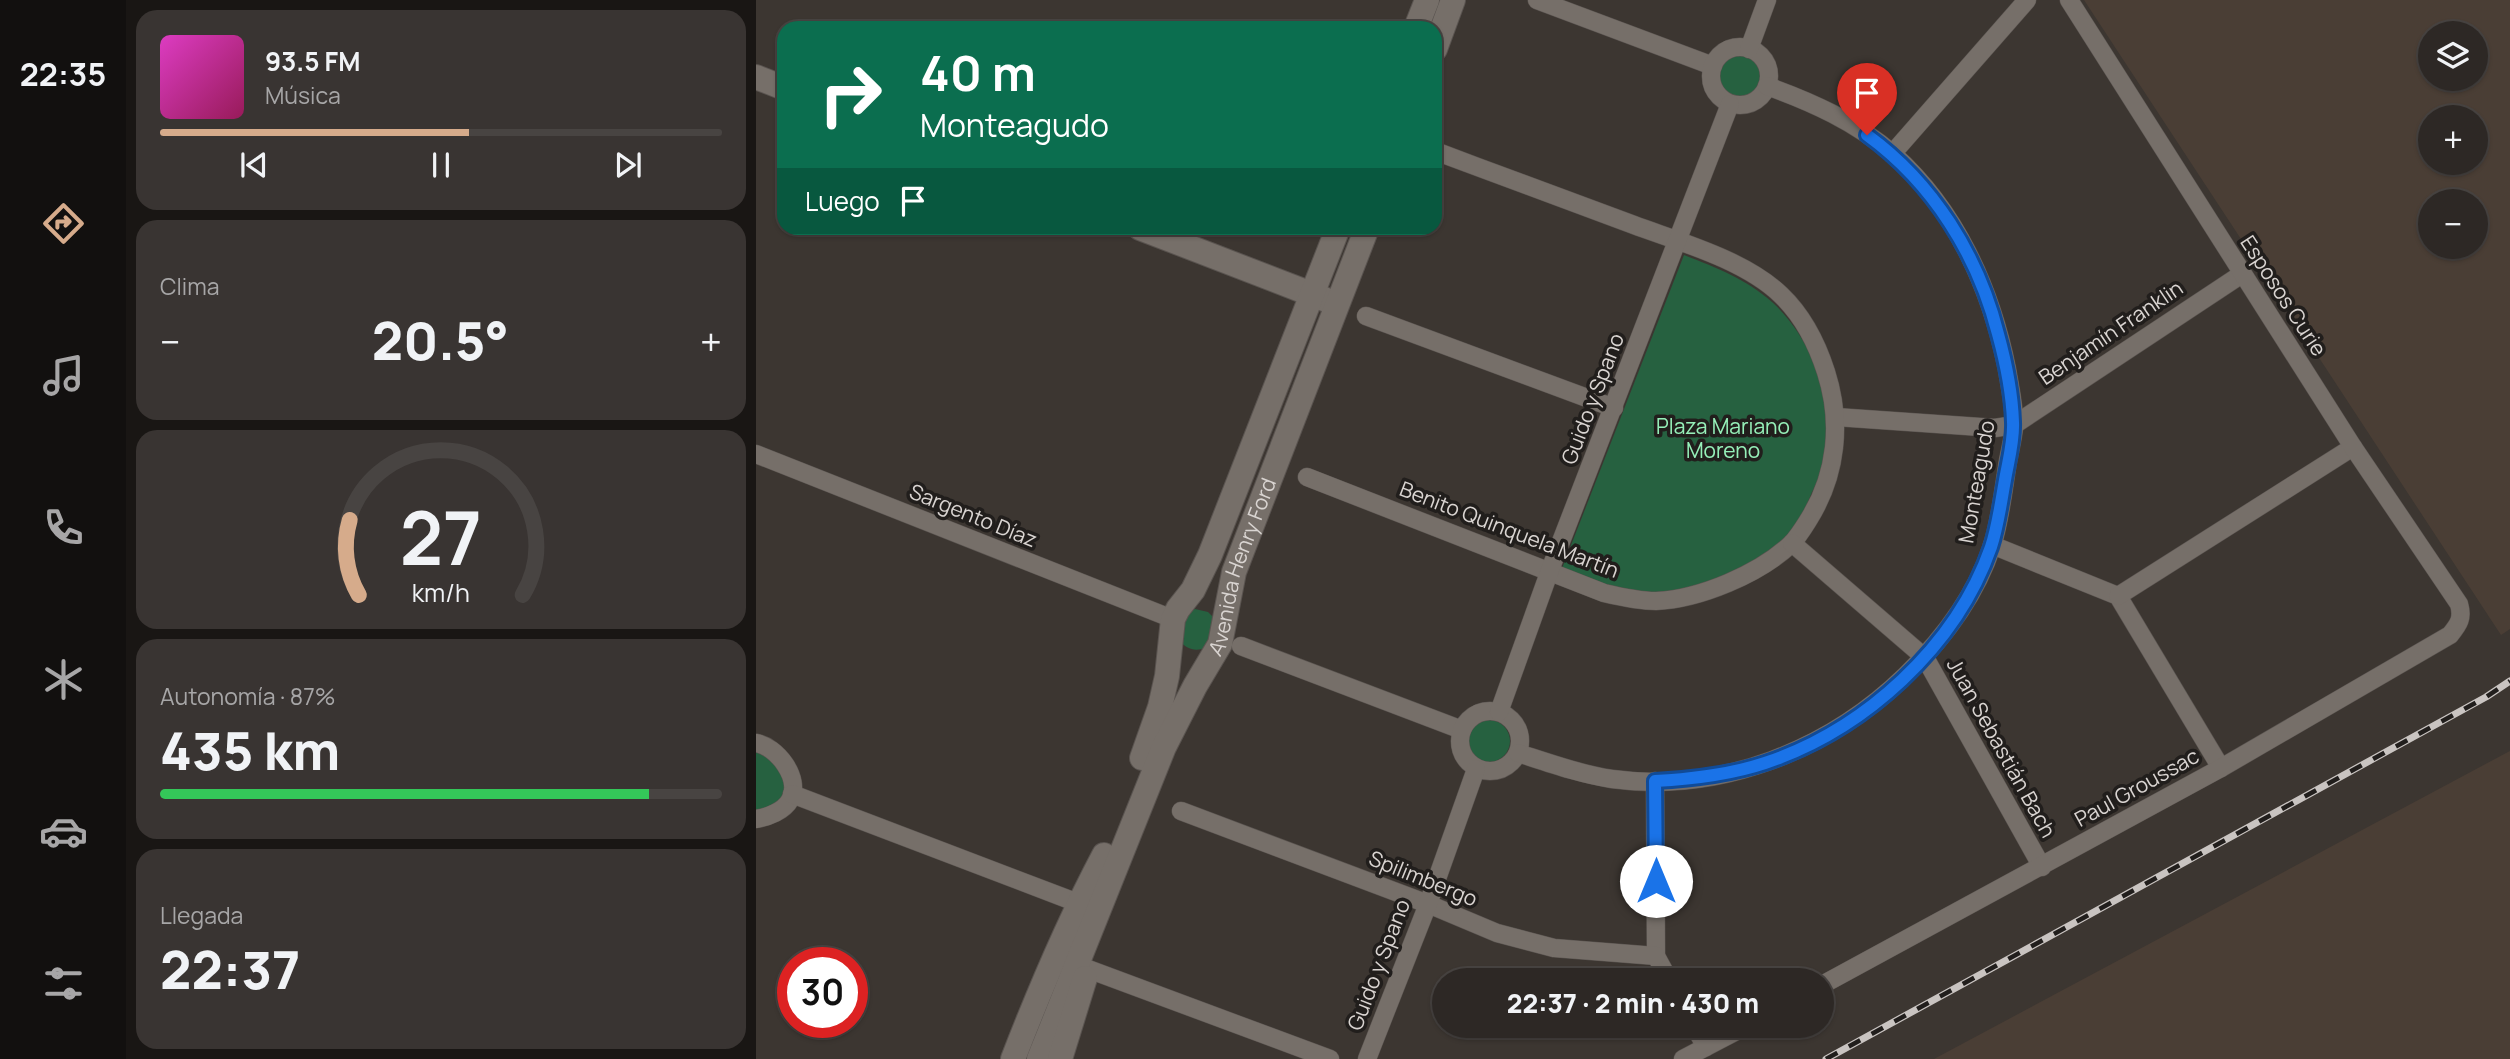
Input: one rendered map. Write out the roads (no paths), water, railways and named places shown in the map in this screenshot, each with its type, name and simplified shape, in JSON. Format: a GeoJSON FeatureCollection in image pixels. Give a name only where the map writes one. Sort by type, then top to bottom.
{"type":"FeatureCollection","features":[{"type":"Feature","properties":{"kind":"main road"},"geometry":{"type":"LineString","coordinates":[[1419,21],[1427,0]]}},
{"type":"Feature","properties":{"kind":"main road"},"geometry":{"type":"LineString","coordinates":[[1442,30],[1453,0]]}},
{"type":"Feature","properties":{"kind":"main road"},"geometry":{"type":"LineString","coordinates":[[756,77],[777,85]]}},
{"type":"Feature","properties":{"kind":"main road"},"geometry":{"type":"LineString","coordinates":[[1158,235],[1338,304]]}},
{"type":"Feature","properties":{"kind":"main road","name":"Avenida Henry Ford"},"geometry":{"type":"LineString","coordinates":[[1060,1004],[1104,855],[1150,738],[1162,697],[1172,645],[1170,632],[1178,612],[1201,576],[1210,555],[1335,235]]}},
{"type":"Feature","properties":{"kind":"main road","name":"Avenida Henry Ford"},"geometry":{"type":"LineString","coordinates":[[1039,1059],[1164,747],[1212,654],[1220,644],[1234,572],[1364,235]]}},
{"type":"Feature","properties":{"kind":"main road"},"geometry":{"type":"LineString","coordinates":[[1178,612],[1208,602],[1226,617]]}},
{"type":"Feature","properties":{"kind":"main road"},"geometry":{"type":"LineString","coordinates":[[1172,645],[1182,655],[1195,659],[1212,654]]}},
{"type":"Feature","properties":{"kind":"main road","name":"Avenida Henry Ford"},"geometry":{"type":"LineString","coordinates":[[1013,1059],[1078,903],[1104,855]]}},
{"type":"Feature","properties":{"kind":"main road","name":"Avenida Henry Ford"},"geometry":{"type":"LineString","coordinates":[[1060,1059],[1088,969],[1103,899]]}},
{"type":"Feature","properties":{"kind":"street"},"geometry":{"type":"LineString","coordinates":[[1536,0],[1713,66]]}},
{"type":"Feature","properties":{"kind":"street"},"geometry":{"type":"LineString","coordinates":[[1749,49],[1767,0]]}},
{"type":"Feature","properties":{"kind":"street"},"geometry":{"type":"LineString","coordinates":[[1892,153],[2027,0]]}},
{"type":"Feature","properties":{"kind":"street","name":"Esposos Curie"},"geometry":{"type":"LineString","coordinates":[[2068,0],[2353,447],[2459,604],[2462,615]]}},
{"type":"Feature","properties":{"kind":"street"},"geometry":{"type":"LineString","coordinates":[[1732,49],[1749,49],[1757,53],[1768,68],[1766,86],[1762,94],[1748,104],[1730,104],[1714,89],[1711,74],[1713,66],[1717,58],[1732,49]]}},
{"type":"Feature","properties":{"kind":"street","name":"Monteagudo"},"geometry":{"type":"LineString","coordinates":[[1518,753],[1585,774],[1655,781],[1704,778],[1744,769],[1806,747],[1855,718],[1880,699],[1923,658],[1951,624],[1982,569],[1992,545],[2014,425],[2004,354],[1979,273],[1957,233],[1932,198],[1892,153],[1824,108],[1766,86]]}},
{"type":"Feature","properties":{"kind":"street","name":"Guido y Spano"},"geometry":{"type":"LineString","coordinates":[[1499,712],[1550,570],[1730,104]]}},
{"type":"Feature","properties":{"kind":"street","name":"Benito Quinquela Martín"},"geometry":{"type":"LineString","coordinates":[[1307,477],[1604,593],[1656,601],[1698,594],[1756,568],[1792,543],[1825,491],[1831,467],[1836,417],[1830,386],[1817,349],[1805,326],[1783,296],[1739,267],[1678,241],[1442,155]]}},
{"type":"Feature","properties":{"kind":"street","name":"Benjamín Franklin"},"geometry":{"type":"LineString","coordinates":[[1836,417],[2002,429],[2014,425],[2242,274]]}},
{"type":"Feature","properties":{"kind":"street"},"geometry":{"type":"LineString","coordinates":[[1366,316],[1614,408]]}},
{"type":"Feature","properties":{"kind":"street"},"geometry":{"type":"LineString","coordinates":[[2118,596],[2353,447]]}},
{"type":"Feature","properties":{"kind":"street","name":"Sargento Díaz"},"geometry":{"type":"LineString","coordinates":[[756,454],[1178,612]]}},
{"type":"Feature","properties":{"kind":"street","name":"Juan Sebastián Bach"},"geometry":{"type":"LineString","coordinates":[[1792,543],[1923,658],[2042,867]]}},
{"type":"Feature","properties":{"kind":"street"},"geometry":{"type":"LineString","coordinates":[[1992,545],[2118,596],[2221,768]]}},
{"type":"Feature","properties":{"kind":"street","name":"Paul Groussac"},"geometry":{"type":"LineString","coordinates":[[1834,979],[2221,768],[2450,635],[2459,625],[2462,615]]}},
{"type":"Feature","properties":{"kind":"street"},"geometry":{"type":"LineString","coordinates":[[1241,646],[1462,730]]}},
{"type":"Feature","properties":{"kind":"street"},"geometry":{"type":"LineString","coordinates":[[1480,712],[1499,712],[1508,717],[1519,733],[1518,753],[1505,768],[1485,772],[1467,762],[1462,754],[1459,744],[1462,730],[1471,717],[1480,712]]}},
{"type":"Feature","properties":{"kind":"street"},"geometry":{"type":"LineString","coordinates":[[756,743],[774,750],[781,759],[791,781],[792,794],[784,808],[756,819]]}},
{"type":"Feature","properties":{"kind":"street","name":"Guido y Spano"},"geometry":{"type":"LineString","coordinates":[[1367,1059],[1428,904],[1476,769]]}},
{"type":"Feature","properties":{"kind":"street"},"geometry":{"type":"LineString","coordinates":[[1655,781],[1656,956],[1662,968]]}},
{"type":"Feature","properties":{"kind":"street"},"geometry":{"type":"LineString","coordinates":[[792,794],[1078,903]]}},
{"type":"Feature","properties":{"kind":"street","name":"Spilimbergo"},"geometry":{"type":"LineString","coordinates":[[1181,811],[1428,904],[1497,933],[1554,948],[1656,956]]}},
{"type":"Feature","properties":{"kind":"street"},"geometry":{"type":"LineString","coordinates":[[1088,969],[1330,1059]]}},
{"type":"Feature","properties":{"kind":"street"},"geometry":{"type":"LineString","coordinates":[[1701,1038],[1706,1047]]}},
{"type":"Feature","properties":{"kind":"street"},"geometry":{"type":"LineString","coordinates":[[1683,1059],[1723,1038]]}},
{"type":"Feature","properties":{"kind":"railway"},"geometry":{"type":"LineString","coordinates":[[1826,1059],[2486,697],[2510,681]]}},
{"type":"Feature","properties":{"kind":"park label","name":"Plaza Mariano Moreno"},"geometry":{"type":"Point","coordinates":[1723,439]}}]}
